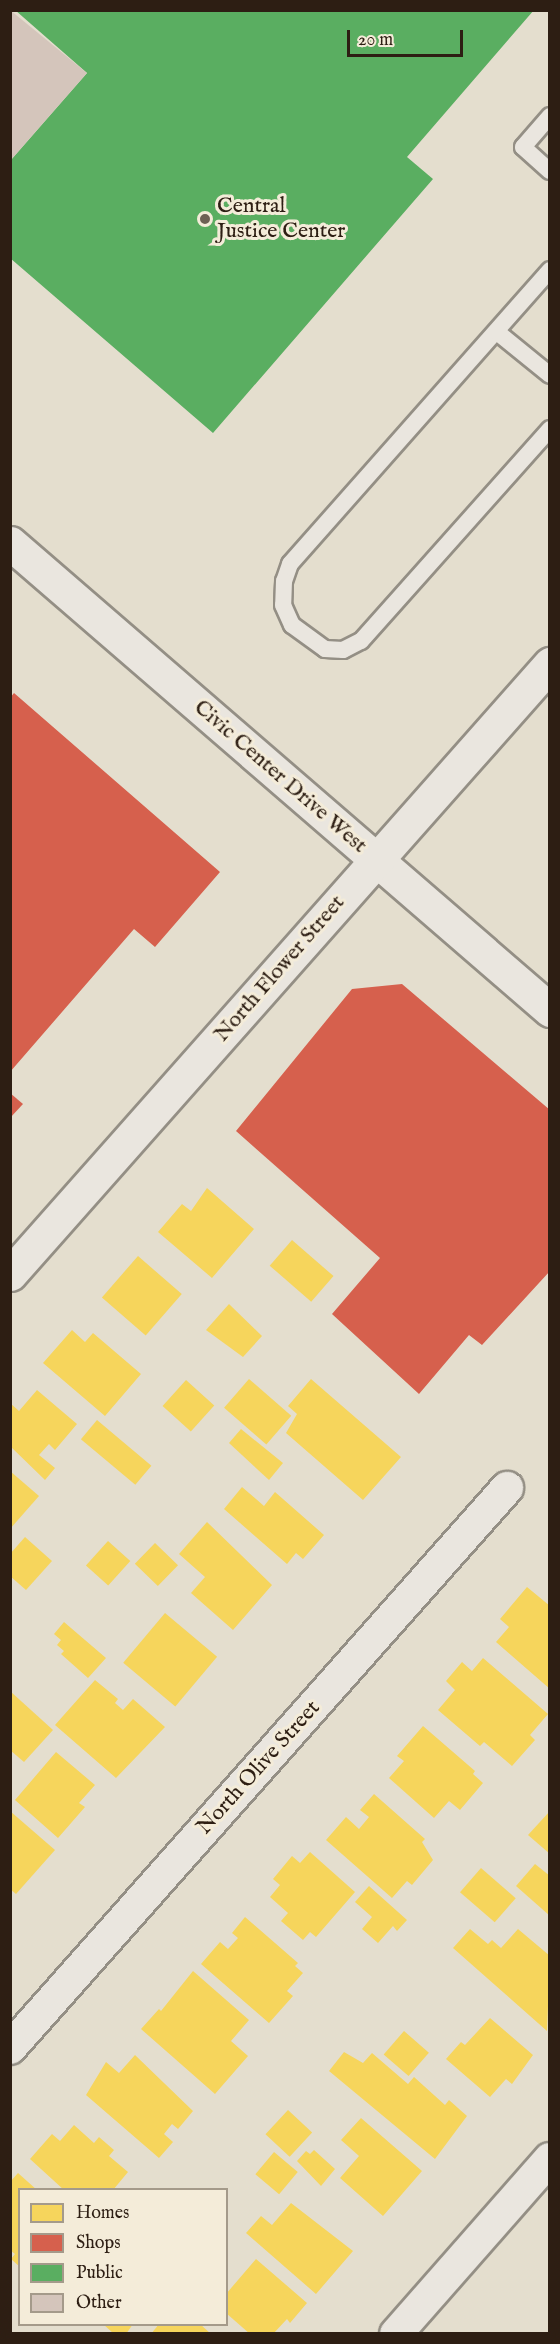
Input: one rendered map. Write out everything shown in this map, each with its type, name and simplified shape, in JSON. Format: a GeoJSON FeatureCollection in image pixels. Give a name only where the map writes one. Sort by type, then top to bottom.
{"type":"FeatureCollection","features":[{"type":"Feature","properties":{"kind":"main road","name":"Civic Center Drive West"},"geometry":{"type":"LineString","coordinates":[[10,543],[549,1010]]}},
{"type":"Feature","properties":{"kind":"main road","name":"North Flower Street"},"geometry":{"type":"LineString","coordinates":[[10,1274],[549,664]]}},
{"type":"Feature","properties":{"kind":"street","name":"North Olive Street"},"geometry":{"type":"LineString","coordinates":[[10,2048],[507,1488]]}},
{"type":"Feature","properties":{"kind":"street"},"geometry":{"type":"LineString","coordinates":[[396,2334],[549,2159]]}},
{"type":"Feature","properties":{"kind":"lane"},"geometry":{"type":"LineString","coordinates":[[549,116],[523,147],[549,171]]}},
{"type":"Feature","properties":{"kind":"lane"},"geometry":{"type":"LineString","coordinates":[[549,270],[497,332],[290,564],[284,581],[283,605],[292,625],[325,649],[344,650],[361,641],[549,429]]}},
{"type":"Feature","properties":{"kind":"lane"},"geometry":{"type":"LineString","coordinates":[[497,332],[549,375]]}},
{"type":"Feature","properties":{"kind":"building: Homes"},"geometry":{"type":"Polygon","coordinates":[[[207,1188],[254,1229],[212,1278],[158,1232],[182,1204],[191,1211],[207,1188]]]}},
{"type":"Feature","properties":{"kind":"building: Homes"},"geometry":{"type":"Polygon","coordinates":[[[292,1240],[334,1276],[311,1302],[270,1266],[292,1240]]]}},
{"type":"Feature","properties":{"kind":"building: Homes"},"geometry":{"type":"Polygon","coordinates":[[[138,1256],[182,1294],[146,1336],[102,1298],[138,1256]]]}},
{"type":"Feature","properties":{"kind":"building: Homes"},"geometry":{"type":"Polygon","coordinates":[[[229,1304],[262,1336],[243,1357],[206,1330],[229,1304]]]}},
{"type":"Feature","properties":{"kind":"building: Homes"},"geometry":{"type":"Polygon","coordinates":[[[72,1330],[85,1342],[93,1333],[141,1374],[105,1416],[43,1363],[72,1330]]]}},
{"type":"Feature","properties":{"kind":"building: Homes"},"geometry":{"type":"Polygon","coordinates":[[[249,1379],[291,1416],[266,1444],[224,1408],[249,1379]]]}},
{"type":"Feature","properties":{"kind":"building: Homes"},"geometry":{"type":"Polygon","coordinates":[[[311,1379],[401,1457],[363,1500],[286,1433],[297,1414],[288,1406],[311,1379]]]}},
{"type":"Feature","properties":{"kind":"building: Homes"},"geometry":{"type":"Polygon","coordinates":[[[186,1380],[214,1405],[191,1431],[163,1406],[186,1380]]]}},
{"type":"Feature","properties":{"kind":"building: Homes"},"geometry":{"type":"Polygon","coordinates":[[[37,1390],[77,1424],[55,1450],[49,1444],[39,1455],[55,1468],[45,1480],[10,1446],[10,1403],[19,1411],[37,1390]]]}},
{"type":"Feature","properties":{"kind":"building: Homes"},"geometry":{"type":"Polygon","coordinates":[[[97,1420],[151,1466],[135,1485],[81,1439],[97,1420]]]}},
{"type":"Feature","properties":{"kind":"building: Homes"},"geometry":{"type":"Polygon","coordinates":[[[241,1429],[283,1463],[269,1480],[229,1443],[241,1429]]]}},
{"type":"Feature","properties":{"kind":"building: Homes"},"geometry":{"type":"Polygon","coordinates":[[[10,1471],[39,1496],[10,1529],[10,1471]]]}},
{"type":"Feature","properties":{"kind":"building: Homes"},"geometry":{"type":"Polygon","coordinates":[[[242,1487],[264,1506],[275,1492],[324,1535],[303,1559],[296,1553],[287,1564],[224,1509],[242,1487]]]}},
{"type":"Feature","properties":{"kind":"building: Homes"},"geometry":{"type":"Polygon","coordinates":[[[207,1522],[272,1585],[233,1630],[191,1593],[205,1577],[179,1554],[207,1522]]]}},
{"type":"Feature","properties":{"kind":"building: Homes"},"geometry":{"type":"Polygon","coordinates":[[[25,1537],[52,1561],[26,1590],[10,1576],[10,1554],[25,1537]]]}},
{"type":"Feature","properties":{"kind":"building: Homes"},"geometry":{"type":"Polygon","coordinates":[[[108,1541],[130,1561],[108,1586],[86,1566],[108,1541]]]}},
{"type":"Feature","properties":{"kind":"building: Homes"},"geometry":{"type":"Polygon","coordinates":[[[155,1543],[178,1565],[158,1586],[135,1564],[155,1543]]]}},
{"type":"Feature","properties":{"kind":"building: Homes"},"geometry":{"type":"Polygon","coordinates":[[[527,1587],[550,1606],[550,1689],[496,1642],[509,1627],[500,1619],[527,1587]]]}},
{"type":"Feature","properties":{"kind":"building: Homes"},"geometry":{"type":"Polygon","coordinates":[[[165,1613],[217,1657],[175,1707],[123,1663],[165,1613]]]}},
{"type":"Feature","properties":{"kind":"building: Homes"},"geometry":{"type":"Polygon","coordinates":[[[64,1622],[106,1658],[88,1678],[61,1654],[64,1651],[57,1645],[61,1640],[54,1634],[64,1622]]]}},
{"type":"Feature","properties":{"kind":"building: Homes"},"geometry":{"type":"Polygon","coordinates":[[[483,1658],[548,1714],[530,1735],[535,1740],[512,1766],[484,1742],[480,1746],[438,1710],[455,1690],[446,1681],[462,1662],[472,1671],[483,1658]]]}},
{"type":"Feature","properties":{"kind":"building: Homes"},"geometry":{"type":"Polygon","coordinates":[[[95,1680],[118,1699],[115,1703],[123,1710],[133,1699],[165,1727],[116,1778],[55,1725],[95,1680]]]}},
{"type":"Feature","properties":{"kind":"building: Homes"},"geometry":{"type":"Polygon","coordinates":[[[10,1691],[53,1730],[24,1762],[10,1750],[10,1691]]]}},
{"type":"Feature","properties":{"kind":"building: Homes"},"geometry":{"type":"Polygon","coordinates":[[[423,1726],[475,1771],[473,1774],[483,1783],[460,1810],[449,1801],[434,1818],[389,1778],[404,1761],[397,1756],[423,1726]]]}},
{"type":"Feature","properties":{"kind":"building: Homes"},"geometry":{"type":"Polygon","coordinates":[[[56,1752],[95,1785],[79,1803],[85,1807],[58,1838],[15,1800],[56,1752]]]}},
{"type":"Feature","properties":{"kind":"building: Homes"},"geometry":{"type":"Polygon","coordinates":[[[374,1794],[425,1839],[422,1842],[433,1860],[412,1885],[407,1881],[392,1898],[326,1840],[346,1817],[359,1829],[369,1817],[360,1810],[374,1794]]]}},
{"type":"Feature","properties":{"kind":"building: Homes"},"geometry":{"type":"Polygon","coordinates":[[[10,1811],[55,1850],[16,1894],[10,1889],[10,1811]]]}},
{"type":"Feature","properties":{"kind":"building: Homes"},"geometry":{"type":"Polygon","coordinates":[[[550,1811],[550,1854],[528,1835],[550,1811]]]}},
{"type":"Feature","properties":{"kind":"building: Homes"},"geometry":{"type":"Polygon","coordinates":[[[310,1852],[355,1892],[316,1937],[310,1932],[303,1940],[281,1921],[288,1913],[270,1897],[280,1885],[273,1879],[292,1856],[300,1863],[310,1852]]]}},
{"type":"Feature","properties":{"kind":"building: Homes"},"geometry":{"type":"Polygon","coordinates":[[[535,1864],[550,1876],[550,1916],[516,1886],[535,1864]]]}},
{"type":"Feature","properties":{"kind":"building: Homes"},"geometry":{"type":"Polygon","coordinates":[[[481,1868],[516,1898],[495,1922],[460,1892],[481,1868]]]}},
{"type":"Feature","properties":{"kind":"building: Homes"},"geometry":{"type":"Polygon","coordinates":[[[369,1886],[407,1920],[397,1931],[393,1926],[378,1943],[362,1929],[372,1917],[355,1902],[369,1886]]]}},
{"type":"Feature","properties":{"kind":"building: Homes"},"geometry":{"type":"Polygon","coordinates":[[[245,1917],[298,1963],[295,1966],[303,1973],[287,1991],[293,1996],[269,2023],[201,1964],[220,1942],[228,1949],[238,1938],[232,1933],[245,1917]]]}},
{"type":"Feature","properties":{"kind":"building: Homes"},"geometry":{"type":"Polygon","coordinates":[[[470,1929],[488,1944],[492,1940],[501,1948],[518,1929],[550,1956],[547,2031],[453,1948],[470,1929]]]}},
{"type":"Feature","properties":{"kind":"building: Homes"},"geometry":{"type":"Polygon","coordinates":[[[193,1971],[249,2020],[231,2041],[248,2056],[215,2094],[141,2029],[159,2009],[161,2011],[193,1971]]]}},
{"type":"Feature","properties":{"kind":"building: Homes"},"geometry":{"type":"Polygon","coordinates":[[[490,2018],[533,2055],[512,2084],[506,2079],[490,2097],[446,2059],[461,2042],[465,2045],[490,2018]]]}},
{"type":"Feature","properties":{"kind":"building: Homes"},"geometry":{"type":"Polygon","coordinates":[[[404,2031],[429,2053],[409,2076],[384,2054],[404,2031]]]}},
{"type":"Feature","properties":{"kind":"building: Homes"},"geometry":{"type":"Polygon","coordinates":[[[344,2052],[363,2063],[372,2053],[408,2084],[414,2077],[445,2105],[449,2100],[467,2116],[435,2159],[329,2071],[344,2052]]]}},
{"type":"Feature","properties":{"kind":"building: Homes"},"geometry":{"type":"Polygon","coordinates":[[[135,2055],[193,2111],[178,2129],[172,2124],[164,2134],[173,2142],[159,2158],[86,2095],[106,2062],[119,2073],[135,2055]]]}},
{"type":"Feature","properties":{"kind":"building: Homes"},"geometry":{"type":"Polygon","coordinates":[[[288,2110],[312,2133],[290,2157],[265,2134],[288,2110]]]}},
{"type":"Feature","properties":{"kind":"building: Homes"},"geometry":{"type":"Polygon","coordinates":[[[361,2118],[422,2171],[383,2216],[340,2178],[359,2156],[341,2140],[361,2118]]]}},
{"type":"Feature","properties":{"kind":"building: Homes"},"geometry":{"type":"Polygon","coordinates":[[[74,2125],[94,2143],[99,2137],[114,2150],[109,2156],[128,2172],[115,2188],[62,2188],[30,2159],[52,2134],[60,2141],[74,2125]]]}},
{"type":"Feature","properties":{"kind":"building: Homes"},"geometry":{"type":"Polygon","coordinates":[[[314,2150],[335,2169],[321,2186],[297,2161],[306,2151],[310,2154],[314,2150]]]}},
{"type":"Feature","properties":{"kind":"building: Homes"},"geometry":{"type":"Polygon","coordinates":[[[274,2152],[298,2172],[279,2194],[255,2174],[274,2152]]]}},
{"type":"Feature","properties":{"kind":"building: Homes"},"geometry":{"type":"Polygon","coordinates":[[[18,2173],[35,2188],[18,2188],[18,2265],[11,2259],[15,2254],[10,2250],[10,2182],[18,2173]]]}},
{"type":"Feature","properties":{"kind":"building: Homes"},"geometry":{"type":"Polygon","coordinates":[[[291,2203],[353,2251],[316,2294],[246,2233],[261,2216],[272,2225],[291,2203]]]}},
{"type":"Feature","properties":{"kind":"building: Homes"},"geometry":{"type":"Polygon","coordinates":[[[256,2259],[307,2303],[290,2323],[287,2319],[273,2334],[250,2334],[228,2315],[228,2292],[256,2259]]]}},
{"type":"Feature","properties":{"kind":"building: Homes"},"geometry":{"type":"Polygon","coordinates":[[[105,2326],[132,2326],[126,2334],[114,2334],[105,2326]]]}},
{"type":"Feature","properties":{"kind":"building: Homes"},"geometry":{"type":"Polygon","coordinates":[[[157,2326],[202,2326],[211,2334],[151,2334],[157,2326]]]}},
{"type":"Feature","properties":{"kind":"building: Shops"},"geometry":{"type":"Polygon","coordinates":[[[14,693],[220,872],[155,947],[134,929],[10,1072],[10,698],[14,693]]]}},
{"type":"Feature","properties":{"kind":"building: Shops"},"geometry":{"type":"Polygon","coordinates":[[[402,984],[550,1110],[550,1271],[482,1345],[469,1335],[419,1394],[332,1314],[380,1258],[236,1131],[352,989],[402,984]]]}},
{"type":"Feature","properties":{"kind":"building: Shops"},"geometry":{"type":"Polygon","coordinates":[[[10,1093],[23,1104],[10,1118],[10,1093]]]}},
{"type":"Feature","properties":{"kind":"building: Public","name":"Central Justice Center"},"geometry":{"type":"Polygon","coordinates":[[[15,10],[534,10],[407,157],[433,179],[213,433],[10,258],[10,161],[87,73],[15,10]]]}},
{"type":"Feature","properties":{"kind":"building: Other"},"geometry":{"type":"Polygon","coordinates":[[[10,10],[87,73],[10,161],[10,10]]]}},
{"type":"Feature","properties":{"kind":"place","name":"Central Justice Center"},"geometry":{"type":"Point","coordinates":[205,219]}}]}
